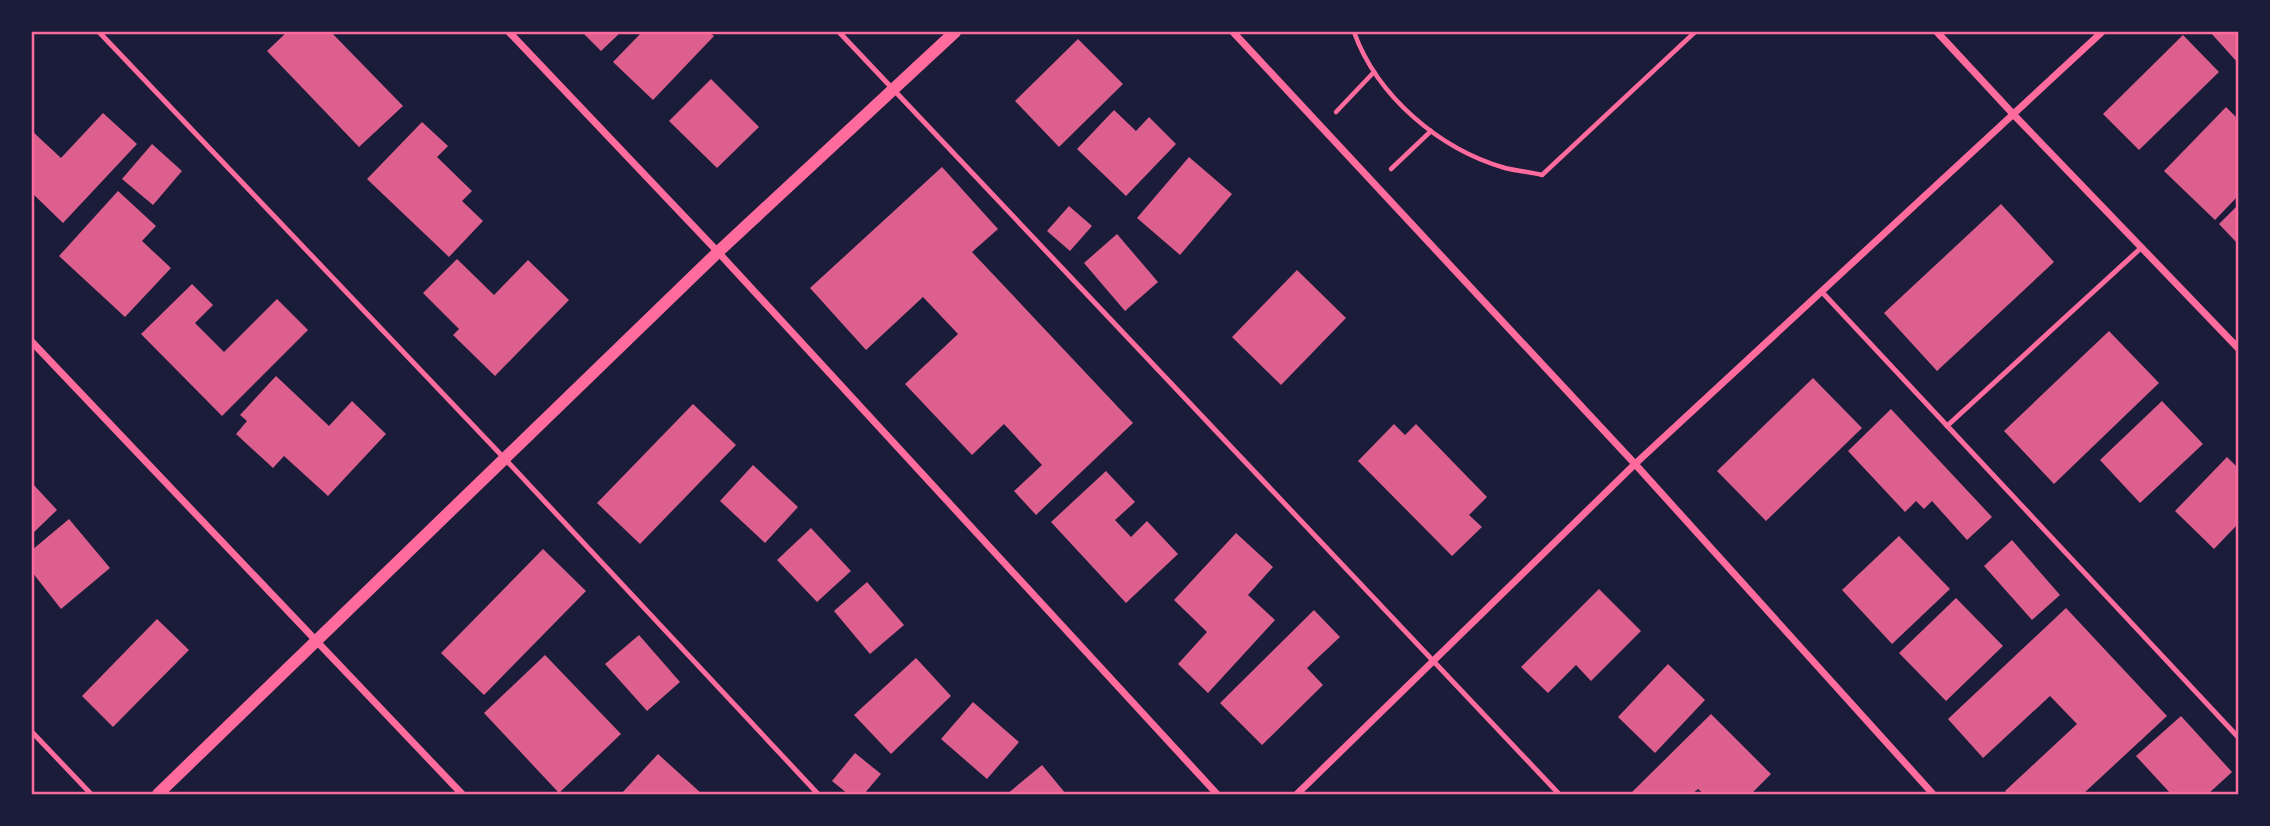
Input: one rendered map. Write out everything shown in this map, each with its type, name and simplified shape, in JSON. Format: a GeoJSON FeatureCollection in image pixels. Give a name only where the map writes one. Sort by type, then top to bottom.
{"type":"FeatureCollection","features":[{"type":"Feature","properties":{"kind":"street"},"geometry":{"type":"LineString","coordinates":[[509,32],[718,252],[1217,794]]}},
{"type":"Feature","properties":{"kind":"street"},"geometry":{"type":"LineString","coordinates":[[158,794],[718,252],[954,32]]}},
{"type":"Feature","properties":{"kind":"street"},"geometry":{"type":"LineString","coordinates":[[1233,32],[1635,464],[1933,794]]}},
{"type":"Feature","properties":{"kind":"street"},"geometry":{"type":"LineString","coordinates":[[1937,32],[2238,348]]}},
{"type":"Feature","properties":{"kind":"street"},"geometry":{"type":"LineString","coordinates":[[1297,794],[1635,464],[2102,32]]}},
{"type":"Feature","properties":{"kind":"street"},"geometry":{"type":"LineString","coordinates":[[32,342],[461,794]]}},
{"type":"Feature","properties":{"kind":"lane"},"geometry":{"type":"LineString","coordinates":[[99,32],[505,459],[818,794]]}},
{"type":"Feature","properties":{"kind":"lane"},"geometry":{"type":"LineString","coordinates":[[839,32],[1559,794]]}},
{"type":"Feature","properties":{"kind":"lane"},"geometry":{"type":"LineString","coordinates":[[1947,426],[2142,247]]}},
{"type":"Feature","properties":{"kind":"lane"},"geometry":{"type":"LineString","coordinates":[[1822,292],[2238,737]]}},
{"type":"Feature","properties":{"kind":"lane"},"geometry":{"type":"LineString","coordinates":[[32,732],[91,794]]}},
{"type":"Feature","properties":{"kind":"path"},"geometry":{"type":"LineString","coordinates":[[1354,32],[1360,50],[1387,92],[1431,131],[1462,150],[1504,167],[1542,174],[1695,32]]}},
{"type":"Feature","properties":{"kind":"path"},"geometry":{"type":"LineString","coordinates":[[1321,126],[1374,72]]}},
{"type":"Feature","properties":{"kind":"path"},"geometry":{"type":"LineString","coordinates":[[1376,185],[1431,131]]}},
{"type":"Feature","properties":{"kind":"building"},"geometry":{"type":"Polygon","coordinates":[[[287,32],[331,32],[403,106],[359,147],[267,51],[287,32]]]}},
{"type":"Feature","properties":{"kind":"building"},"geometry":{"type":"Polygon","coordinates":[[[582,32],[621,32],[601,51],[582,32]]]}},
{"type":"Feature","properties":{"kind":"building"},"geometry":{"type":"Polygon","coordinates":[[[642,32],[709,32],[714,36],[653,100],[613,62],[642,32]]]}},
{"type":"Feature","properties":{"kind":"building"},"geometry":{"type":"Polygon","coordinates":[[[2210,32],[2238,32],[2238,63],[2210,32]]]}},
{"type":"Feature","properties":{"kind":"building"},"geometry":{"type":"Polygon","coordinates":[[[2183,35],[2219,72],[2139,150],[2103,114],[2183,35]]]}},
{"type":"Feature","properties":{"kind":"building"},"geometry":{"type":"Polygon","coordinates":[[[1078,39],[1123,84],[1059,147],[1015,101],[1078,39]]]}},
{"type":"Feature","properties":{"kind":"building"},"geometry":{"type":"Polygon","coordinates":[[[711,79],[759,127],[717,168],[669,121],[711,79]]]}},
{"type":"Feature","properties":{"kind":"building"},"geometry":{"type":"Polygon","coordinates":[[[2226,107],[2238,119],[2238,196],[2215,220],[2164,171],[2226,107]]]}},
{"type":"Feature","properties":{"kind":"building"},"geometry":{"type":"Polygon","coordinates":[[[1114,110],[1136,131],[1149,117],[1176,144],[1126,196],[1077,149],[1114,110]]]}},
{"type":"Feature","properties":{"kind":"building"},"geometry":{"type":"Polygon","coordinates":[[[103,113],[137,144],[63,223],[32,193],[32,131],[61,158],[103,113]]]}},
{"type":"Feature","properties":{"kind":"building"},"geometry":{"type":"Polygon","coordinates":[[[422,122],[448,146],[437,157],[472,191],[462,201],[483,221],[449,257],[367,179],[422,122]]]}},
{"type":"Feature","properties":{"kind":"building"},"geometry":{"type":"Polygon","coordinates":[[[152,144],[182,171],[153,205],[122,179],[152,144]]]}},
{"type":"Feature","properties":{"kind":"building"},"geometry":{"type":"Polygon","coordinates":[[[1189,157],[1232,194],[1180,255],[1137,218],[1189,157]]]}},
{"type":"Feature","properties":{"kind":"building"},"geometry":{"type":"Polygon","coordinates":[[[942,167],[998,229],[972,252],[1133,423],[1036,515],[1014,491],[1042,465],[1004,424],[972,455],[905,384],[958,334],[923,297],[866,350],[810,288],[942,167]]]}},
{"type":"Feature","properties":{"kind":"building"},"geometry":{"type":"Polygon","coordinates":[[[118,191],[156,226],[142,241],[171,268],[125,317],[59,256],[118,191]]]}},
{"type":"Feature","properties":{"kind":"building"},"geometry":{"type":"Polygon","coordinates":[[[2001,204],[2054,262],[1937,371],[1884,313],[2001,204]]]}},
{"type":"Feature","properties":{"kind":"building"},"geometry":{"type":"Polygon","coordinates":[[[2238,205],[2238,244],[2219,224],[2238,205]]]}},
{"type":"Feature","properties":{"kind":"building"},"geometry":{"type":"Polygon","coordinates":[[[1069,206],[1092,226],[1070,251],[1047,231],[1069,206]]]}},
{"type":"Feature","properties":{"kind":"building"},"geometry":{"type":"Polygon","coordinates":[[[1117,234],[1158,282],[1125,311],[1084,263],[1117,234]]]}},
{"type":"Feature","properties":{"kind":"building"},"geometry":{"type":"Polygon","coordinates":[[[457,259],[494,295],[528,260],[569,300],[495,376],[453,335],[459,329],[423,293],[457,259]]]}},
{"type":"Feature","properties":{"kind":"building"},"geometry":{"type":"Polygon","coordinates":[[[1297,270],[1346,318],[1281,385],[1232,337],[1297,270]]]}},
{"type":"Feature","properties":{"kind":"building"},"geometry":{"type":"Polygon","coordinates":[[[192,284],[213,305],[195,323],[224,352],[277,299],[308,330],[222,416],[141,334],[192,284]]]}},
{"type":"Feature","properties":{"kind":"building"},"geometry":{"type":"Polygon","coordinates":[[[2109,331],[2159,383],[2054,484],[2004,431],[2109,331]]]}},
{"type":"Feature","properties":{"kind":"building"},"geometry":{"type":"Polygon","coordinates":[[[276,376],[329,426],[352,401],[386,434],[328,496],[284,456],[273,468],[236,434],[247,421],[240,415],[276,376]]]}},
{"type":"Feature","properties":{"kind":"building"},"geometry":{"type":"Polygon","coordinates":[[[1813,378],[1862,428],[1766,521],[1717,471],[1813,378]]]}},
{"type":"Feature","properties":{"kind":"building"},"geometry":{"type":"Polygon","coordinates":[[[2162,401],[2203,444],[2140,503],[2100,460],[2162,401]]]}},
{"type":"Feature","properties":{"kind":"building"},"geometry":{"type":"Polygon","coordinates":[[[693,404],[736,445],[640,544],[597,503],[693,404]]]}},
{"type":"Feature","properties":{"kind":"building"},"geometry":{"type":"Polygon","coordinates":[[[1891,409],[1992,517],[1967,540],[1932,501],[1924,509],[1916,501],[1905,512],[1848,451],[1891,409]]]}},
{"type":"Feature","properties":{"kind":"building"},"geometry":{"type":"Polygon","coordinates":[[[1394,424],[1405,435],[1416,424],[1487,497],[1469,515],[1482,527],[1452,556],[1358,461],[1394,424]]]}},
{"type":"Feature","properties":{"kind":"building"},"geometry":{"type":"Polygon","coordinates":[[[2227,457],[2238,468],[2238,524],[2214,549],[2175,511],[2227,457]]]}},
{"type":"Feature","properties":{"kind":"building"},"geometry":{"type":"Polygon","coordinates":[[[753,465],[798,507],[765,543],[720,501],[753,465]]]}},
{"type":"Feature","properties":{"kind":"building"},"geometry":{"type":"Polygon","coordinates":[[[1106,471],[1135,502],[1115,520],[1131,537],[1147,521],[1178,554],[1126,603],[1051,522],[1106,471]]]}},
{"type":"Feature","properties":{"kind":"building"},"geometry":{"type":"Polygon","coordinates":[[[32,483],[57,510],[32,534],[32,483]]]}},
{"type":"Feature","properties":{"kind":"building"},"geometry":{"type":"Polygon","coordinates":[[[69,519],[110,568],[61,609],[32,572],[32,550],[69,519]]]}},
{"type":"Feature","properties":{"kind":"building"},"geometry":{"type":"Polygon","coordinates":[[[811,528],[851,571],[817,602],[777,560],[811,528]]]}},
{"type":"Feature","properties":{"kind":"building"},"geometry":{"type":"Polygon","coordinates":[[[1236,533],[1273,567],[1248,595],[1275,620],[1208,693],[1178,664],[1207,632],[1174,600],[1236,533]]]}},
{"type":"Feature","properties":{"kind":"building"},"geometry":{"type":"Polygon","coordinates":[[[1899,536],[1950,589],[1892,644],[1842,590],[1899,536]]]}},
{"type":"Feature","properties":{"kind":"building"},"geometry":{"type":"Polygon","coordinates":[[[2012,540],[2060,595],[2032,620],[1984,566],[2012,540]]]}},
{"type":"Feature","properties":{"kind":"building"},"geometry":{"type":"Polygon","coordinates":[[[543,549],[586,591],[484,695],[441,653],[543,549]]]}},
{"type":"Feature","properties":{"kind":"building"},"geometry":{"type":"Polygon","coordinates":[[[867,582],[904,625],[870,654],[834,611],[867,582]]]}},
{"type":"Feature","properties":{"kind":"building"},"geometry":{"type":"Polygon","coordinates":[[[1599,589],[1641,631],[1591,681],[1576,665],[1548,693],[1521,667],[1599,589]]]}},
{"type":"Feature","properties":{"kind":"building"},"geometry":{"type":"Polygon","coordinates":[[[1956,598],[2003,646],[1946,701],[1899,653],[1956,598]]]}},
{"type":"Feature","properties":{"kind":"building"},"geometry":{"type":"Polygon","coordinates":[[[2066,608],[2167,716],[2083,794],[2009,794],[2005,791],[2077,724],[2050,696],[1983,758],[1948,719],[2066,608]]]}},
{"type":"Feature","properties":{"kind":"building"},"geometry":{"type":"Polygon","coordinates":[[[1314,610],[1340,637],[1307,668],[1323,685],[1262,745],[1220,703],[1314,610]]]}},
{"type":"Feature","properties":{"kind":"building"},"geometry":{"type":"Polygon","coordinates":[[[157,619],[189,650],[113,727],[82,696],[157,619]]]}},
{"type":"Feature","properties":{"kind":"building"},"geometry":{"type":"Polygon","coordinates":[[[639,635],[680,682],[647,711],[605,664],[639,635]]]}},
{"type":"Feature","properties":{"kind":"building"},"geometry":{"type":"Polygon","coordinates":[[[545,655],[621,734],[559,793],[484,713],[545,655]]]}},
{"type":"Feature","properties":{"kind":"building"},"geometry":{"type":"Polygon","coordinates":[[[916,658],[951,696],[891,754],[854,715],[916,658]]]}},
{"type":"Feature","properties":{"kind":"building"},"geometry":{"type":"Polygon","coordinates":[[[1668,664],[1705,700],[1655,753],[1618,717],[1668,664]]]}},
{"type":"Feature","properties":{"kind":"building"},"geometry":{"type":"Polygon","coordinates":[[[973,702],[1019,742],[987,779],[941,739],[973,702]]]}},
{"type":"Feature","properties":{"kind":"building"},"geometry":{"type":"Polygon","coordinates":[[[1711,714],[1771,774],[1751,794],[1704,794],[1698,789],[1692,794],[1630,794],[1711,714]]]}},
{"type":"Feature","properties":{"kind":"building"},"geometry":{"type":"Polygon","coordinates":[[[2181,716],[2232,772],[2208,794],[2171,794],[2136,756],[2181,716]]]}},
{"type":"Feature","properties":{"kind":"building"},"geometry":{"type":"Polygon","coordinates":[[[855,753],[881,774],[864,794],[848,794],[832,781],[855,753]]]}},
{"type":"Feature","properties":{"kind":"building"},"geometry":{"type":"Polygon","coordinates":[[[658,754],[702,794],[621,794],[658,754]]]}},
{"type":"Feature","properties":{"kind":"building"},"geometry":{"type":"Polygon","coordinates":[[[1042,765],[1066,794],[1007,794],[1042,765]]]}}]}
